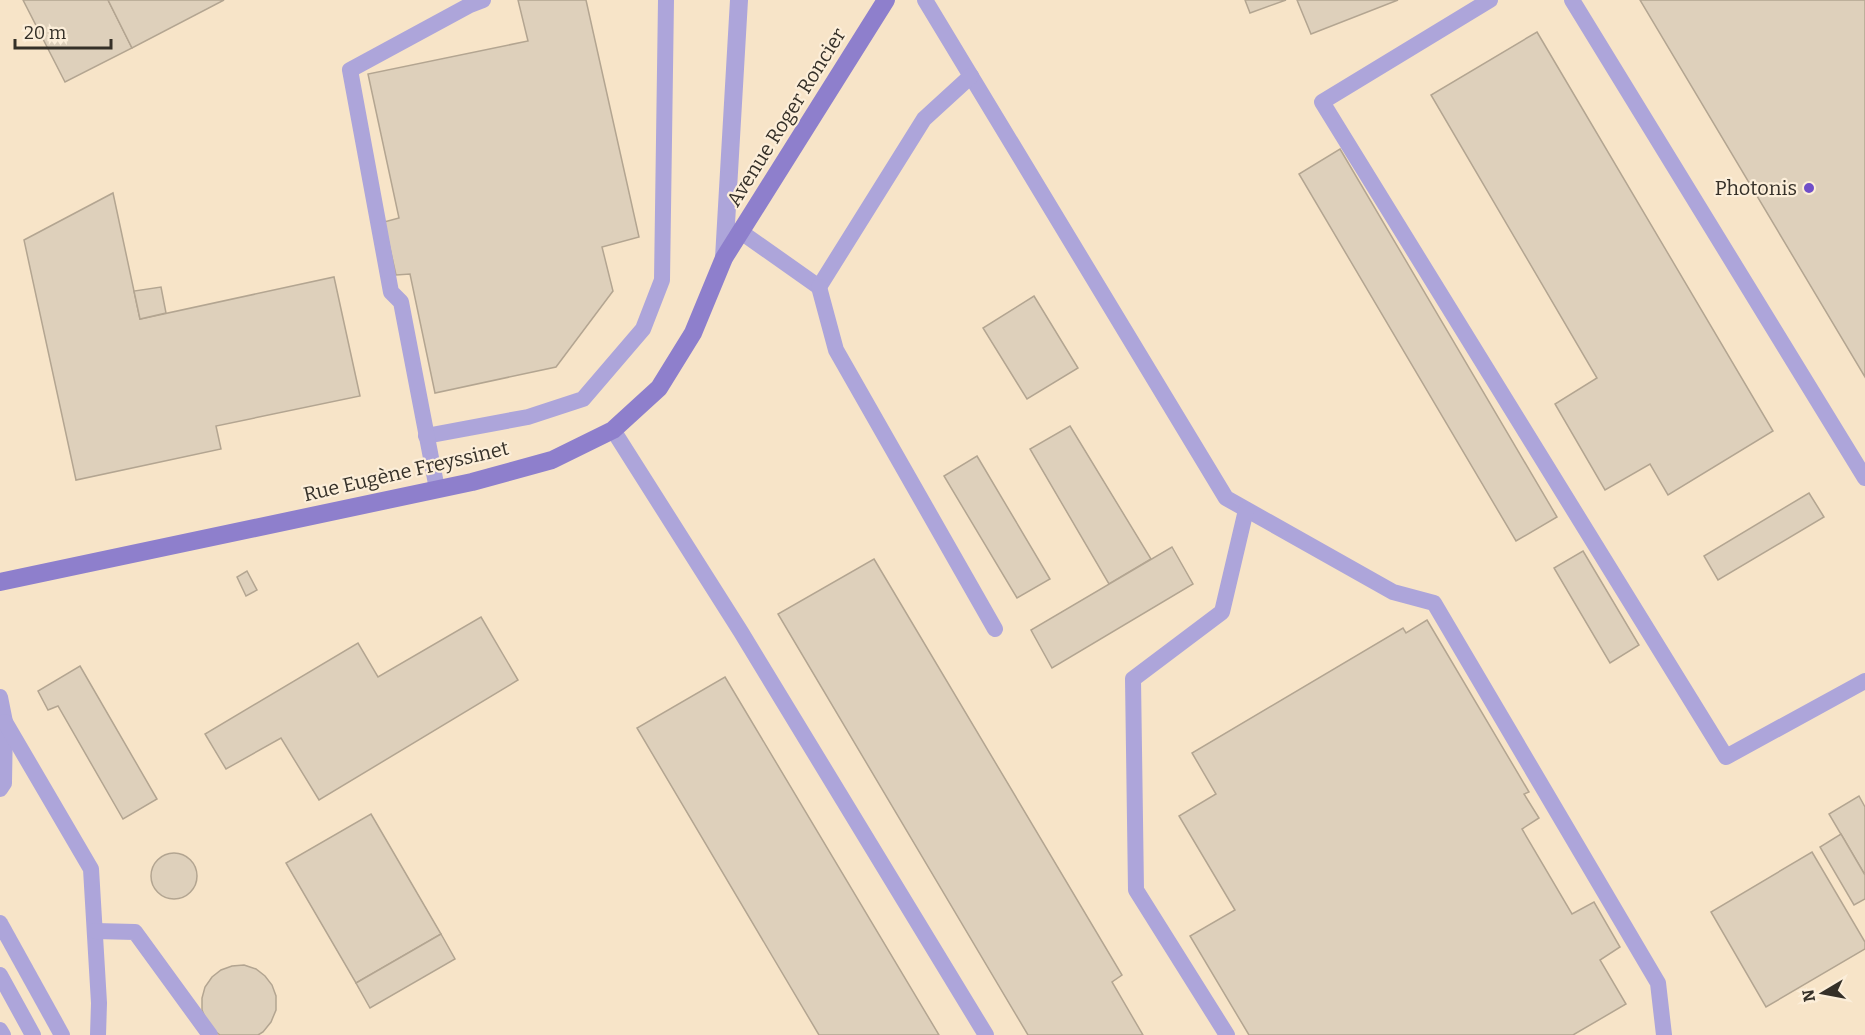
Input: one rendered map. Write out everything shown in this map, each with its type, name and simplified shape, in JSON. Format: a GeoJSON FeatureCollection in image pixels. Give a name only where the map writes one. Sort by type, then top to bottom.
{"type":"FeatureCollection","features":[{"type":"Feature","properties":{"kind":"street"},"geometry":{"type":"LineString","coordinates":[[724,258],[739,0]]}},
{"type":"Feature","properties":{"kind":"street","name":"Avenue Roger Roncier"},"geometry":{"type":"LineString","coordinates":[[724,258],[886,0]]}},
{"type":"Feature","properties":{"kind":"street","name":"Rue Eugène Freyssinet"},"geometry":{"type":"LineString","coordinates":[[0,582],[472,482],[552,460],[613,430],[659,388],[693,333],[724,258]]}},
{"type":"Feature","properties":{"kind":"lane"},"geometry":{"type":"LineString","coordinates":[[437,489],[401,302],[391,292],[350,70],[483,0]]}},
{"type":"Feature","properties":{"kind":"lane"},"geometry":{"type":"LineString","coordinates":[[426,436],[528,417],[583,399],[644,329],[662,280],[666,0]]}},
{"type":"Feature","properties":{"kind":"lane"},"geometry":{"type":"LineString","coordinates":[[925,0],[1226,498],[1393,592],[1434,603],[1658,982],[1664,1035]]}},
{"type":"Feature","properties":{"kind":"lane"},"geometry":{"type":"LineString","coordinates":[[1490,0],[1322,102],[1726,757],[1865,681]]}},
{"type":"Feature","properties":{"kind":"lane"},"geometry":{"type":"LineString","coordinates":[[1572,0],[1865,478]]}},
{"type":"Feature","properties":{"kind":"lane"},"geometry":{"type":"LineString","coordinates":[[819,287],[924,119],[971,76]]}},
{"type":"Feature","properties":{"kind":"lane"},"geometry":{"type":"LineString","coordinates":[[741,232],[819,287],[836,350],[995,629]]}},
{"type":"Feature","properties":{"kind":"lane"},"geometry":{"type":"LineString","coordinates":[[613,430],[720,598],[986,1035]]}},
{"type":"Feature","properties":{"kind":"lane"},"geometry":{"type":"LineString","coordinates":[[1227,1035],[1136,890],[1133,679],[1222,612],[1246,510]]}},
{"type":"Feature","properties":{"kind":"lane"},"geometry":{"type":"LineString","coordinates":[[0,697],[5,722],[4,783],[0,789]]}},
{"type":"Feature","properties":{"kind":"lane"},"geometry":{"type":"LineString","coordinates":[[5,722],[91,869],[99,1003],[98,1035]]}},
{"type":"Feature","properties":{"kind":"lane"},"geometry":{"type":"LineString","coordinates":[[0,923],[62,1035]]}},
{"type":"Feature","properties":{"kind":"lane"},"geometry":{"type":"LineString","coordinates":[[95,931],[135,932],[210,1035]]}},
{"type":"Feature","properties":{"kind":"lane"},"geometry":{"type":"LineString","coordinates":[[0,975],[33,1035]]}},
{"type":"Feature","properties":{"kind":"lane"},"geometry":{"type":"LineString","coordinates":[[0,1030],[3,1035]]}},
{"type":"Feature","properties":{"kind":"shaded area"},"geometry":{"type":"Polygon","coordinates":[[[0,0],[1865,0],[1865,1035],[0,1035],[0,0]]]}},
{"type":"Feature","properties":{"kind":"building"},"geometry":{"type":"Polygon","coordinates":[[[23,0],[108,0],[132,48],[65,82],[23,0]]]}},
{"type":"Feature","properties":{"kind":"building"},"geometry":{"type":"Polygon","coordinates":[[[108,0],[224,0],[132,48],[108,0]]]}},
{"type":"Feature","properties":{"kind":"building"},"geometry":{"type":"Polygon","coordinates":[[[518,0],[586,0],[639,237],[602,247],[613,291],[556,367],[435,393],[410,274],[396,275],[384,222],[399,218],[368,74],[528,41],[518,0]]]}},
{"type":"Feature","properties":{"kind":"building"},"geometry":{"type":"Polygon","coordinates":[[[1245,0],[1286,0],[1250,13],[1245,0]]]}},
{"type":"Feature","properties":{"kind":"building"},"geometry":{"type":"Polygon","coordinates":[[[1297,0],[1398,0],[1311,34],[1297,0]]]}},
{"type":"Feature","properties":{"kind":"building","name":"Photonis"},"geometry":{"type":"Polygon","coordinates":[[[1640,0],[1865,0],[1865,377],[1640,0]]]}},
{"type":"Feature","properties":{"kind":"building"},"geometry":{"type":"Polygon","coordinates":[[[1537,32],[1773,431],[1668,495],[1650,464],[1605,490],[1555,404],[1597,378],[1431,95],[1537,32]]]}},
{"type":"Feature","properties":{"kind":"building"},"geometry":{"type":"Polygon","coordinates":[[[1340,149],[1557,517],[1516,541],[1299,174],[1340,149]]]}},
{"type":"Feature","properties":{"kind":"building"},"geometry":{"type":"Polygon","coordinates":[[[113,193],[140,319],[334,277],[360,396],[216,426],[221,449],[76,480],[24,240],[113,193]]]}},
{"type":"Feature","properties":{"kind":"building"},"geometry":{"type":"Polygon","coordinates":[[[161,287],[166,313],[140,319],[134,291],[161,287]]]}},
{"type":"Feature","properties":{"kind":"building"},"geometry":{"type":"Polygon","coordinates":[[[1034,296],[1078,368],[1027,399],[983,328],[1034,296]]]}},
{"type":"Feature","properties":{"kind":"building"},"geometry":{"type":"Polygon","coordinates":[[[1070,426],[1151,559],[1109,584],[1030,449],[1070,426]]]}},
{"type":"Feature","properties":{"kind":"building"},"geometry":{"type":"Polygon","coordinates":[[[977,456],[1050,579],[1017,598],[944,476],[977,456]]]}},
{"type":"Feature","properties":{"kind":"building"},"geometry":{"type":"Polygon","coordinates":[[[1809,493],[1824,517],[1718,580],[1704,556],[1809,493]]]}},
{"type":"Feature","properties":{"kind":"building"},"geometry":{"type":"Polygon","coordinates":[[[1172,547],[1193,584],[1052,668],[1031,630],[1172,547]]]}},
{"type":"Feature","properties":{"kind":"building"},"geometry":{"type":"Polygon","coordinates":[[[1583,551],[1639,645],[1610,663],[1554,568],[1583,551]]]}},
{"type":"Feature","properties":{"kind":"building"},"geometry":{"type":"Polygon","coordinates":[[[874,559],[1122,975],[1112,982],[1143,1035],[1028,1035],[778,614],[874,559]]]}},
{"type":"Feature","properties":{"kind":"building"},"geometry":{"type":"Polygon","coordinates":[[[247,571],[257,590],[246,596],[237,577],[247,571]]]}},
{"type":"Feature","properties":{"kind":"building"},"geometry":{"type":"Polygon","coordinates":[[[481,617],[518,680],[319,800],[281,738],[226,769],[205,734],[358,643],[378,677],[481,617]]]}},
{"type":"Feature","properties":{"kind":"building"},"geometry":{"type":"Polygon","coordinates":[[[1427,620],[1529,792],[1524,794],[1539,818],[1522,829],[1572,914],[1594,902],[1620,947],[1600,960],[1626,1004],[1573,1035],[1249,1035],[1190,936],[1235,910],[1179,816],[1216,794],[1192,753],[1403,628],[1406,633],[1427,620]]]}},
{"type":"Feature","properties":{"kind":"building"},"geometry":{"type":"Polygon","coordinates":[[[80,666],[157,799],[123,819],[58,706],[48,710],[38,691],[80,666]]]}},
{"type":"Feature","properties":{"kind":"building"},"geometry":{"type":"Polygon","coordinates":[[[725,677],[939,1035],[819,1035],[637,728],[725,677]]]}},
{"type":"Feature","properties":{"kind":"building"},"geometry":{"type":"Polygon","coordinates":[[[1859,796],[1865,807],[1865,875],[1829,814],[1859,796]]]}},
{"type":"Feature","properties":{"kind":"building"},"geometry":{"type":"Polygon","coordinates":[[[371,814],[441,934],[356,983],[286,863],[371,814]]]}},
{"type":"Feature","properties":{"kind":"building"},"geometry":{"type":"Polygon","coordinates":[[[1841,834],[1865,875],[1865,899],[1854,905],[1820,847],[1841,834]]]}},
{"type":"Feature","properties":{"kind":"building"},"geometry":{"type":"Polygon","coordinates":[[[1812,852],[1865,942],[1865,949],[1766,1007],[1711,912],[1812,852]]]}},
{"type":"Feature","properties":{"kind":"building"},"geometry":{"type":"Polygon","coordinates":[[[179,853],[191,859],[196,867],[196,885],[191,893],[183,898],[169,899],[161,896],[154,889],[151,871],[154,863],[161,856],[179,853]]]}},
{"type":"Feature","properties":{"kind":"building"},"geometry":{"type":"Polygon","coordinates":[[[441,934],[455,959],[370,1008],[356,983],[441,934]]]}},
{"type":"Feature","properties":{"kind":"building"},"geometry":{"type":"Polygon","coordinates":[[[244,965],[256,969],[272,985],[276,996],[276,1010],[271,1022],[258,1035],[220,1035],[207,1022],[202,1010],[205,987],[221,970],[244,965]]]}},
{"type":"Feature","properties":{"kind":"place","name":"Photonis"},"geometry":{"type":"Point","coordinates":[1809,188]}}]}
